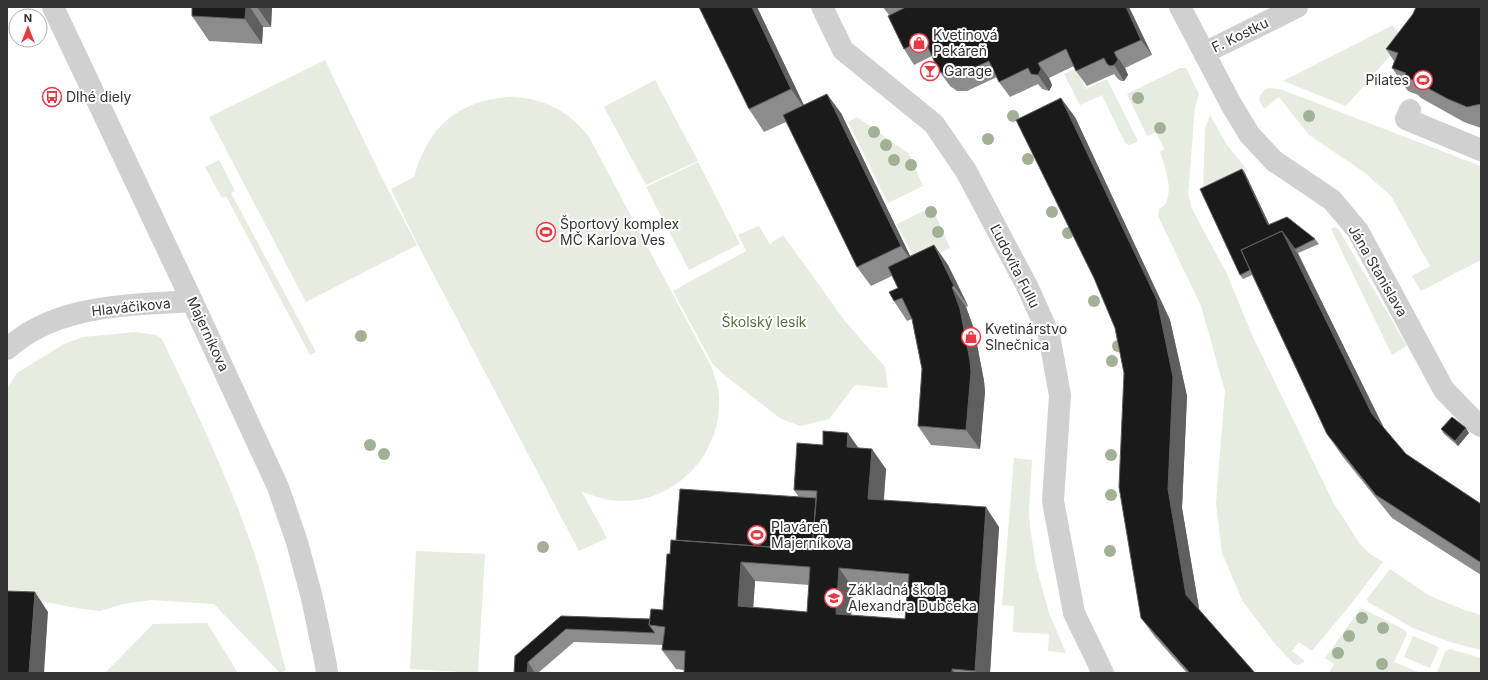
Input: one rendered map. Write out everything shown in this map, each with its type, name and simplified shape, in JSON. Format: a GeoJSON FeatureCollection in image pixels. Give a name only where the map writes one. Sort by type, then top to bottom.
{"type":"FeatureCollection","features":[{"type":"Feature","properties":{"kind":"street","name":"Majerníkova"},"geometry":{"type":"LineString","coordinates":[[54,7],[278,487],[297,542],[312,598],[327,673]]}},
{"type":"Feature","properties":{"kind":"street","name":"Ľudovíta Fullu"},"geometry":{"type":"LineString","coordinates":[[822,7],[843,50],[934,124],[966,171],[1028,288],[1049,335],[1060,395],[1053,501],[1074,613],[1104,673]]}},
{"type":"Feature","properties":{"kind":"street","name":"Jána Stanislava"},"geometry":{"type":"LineString","coordinates":[[1180,7],[1231,104],[1249,134],[1274,161],[1332,200],[1358,231],[1444,390],[1476,423],[1481,426]]}},
{"type":"Feature","properties":{"kind":"street","name":"F. Kostku"},"geometry":{"type":"LineString","coordinates":[[1204,53],[1297,7]]}},
{"type":"Feature","properties":{"kind":"street"},"geometry":{"type":"LineString","coordinates":[[1410,110],[1406,119],[1481,150]]}},
{"type":"Feature","properties":{"kind":"street","name":"Hlaváčikova"},"geometry":{"type":"LineString","coordinates":[[7,349],[27,333],[51,321],[70,315],[108,306],[192,300]]}},
{"type":"Feature","properties":{"kind":"green space"},"geometry":{"type":"Polygon","coordinates":[[[1393,25],[1403,41],[1346,106],[1283,81],[1393,25]]]}},
{"type":"Feature","properties":{"kind":"green space"},"geometry":{"type":"Polygon","coordinates":[[[325,60],[383,180],[417,245],[306,302],[209,117],[325,60]]]}},
{"type":"Feature","properties":{"kind":"green space"},"geometry":{"type":"Polygon","coordinates":[[[1076,68],[1086,89],[1107,79],[1137,139],[1137,142],[1129,145],[1125,143],[1102,95],[1080,105],[1064,74],[1076,68]]]}},
{"type":"Feature","properties":{"kind":"green space"},"geometry":{"type":"Polygon","coordinates":[[[1180,68],[1186,68],[1199,94],[1195,107],[1188,195],[1192,209],[1227,274],[1252,335],[1333,502],[1360,544],[1370,554],[1383,562],[1312,651],[1299,642],[1292,651],[1305,661],[1298,665],[1294,664],[1274,643],[1242,600],[1222,553],[1216,503],[1225,391],[1201,306],[1158,216],[1159,209],[1166,203],[1169,190],[1168,177],[1160,152],[1164,149],[1156,132],[1147,136],[1127,94],[1180,68]]]}},
{"type":"Feature","properties":{"kind":"green space"},"geometry":{"type":"Polygon","coordinates":[[[655,80],[698,161],[646,185],[604,107],[655,80]]]}},
{"type":"Feature","properties":{"kind":"green space"},"geometry":{"type":"Polygon","coordinates":[[[1270,88],[1280,89],[1481,166],[1481,260],[1421,291],[1412,276],[1430,266],[1391,196],[1364,172],[1309,135],[1279,97],[1264,109],[1259,100],[1263,92],[1270,88]]]}},
{"type":"Feature","properties":{"kind":"green space"},"geometry":{"type":"Polygon","coordinates":[[[509,97],[532,100],[554,107],[573,120],[589,137],[711,366],[719,395],[718,416],[713,435],[705,453],[693,469],[678,483],[661,493],[642,499],[621,501],[601,498],[582,492],[607,538],[579,551],[416,241],[391,189],[414,177],[427,144],[436,131],[447,120],[459,111],[474,104],[509,97]]]}},
{"type":"Feature","properties":{"kind":"green space"},"geometry":{"type":"Polygon","coordinates":[[[1210,115],[1227,145],[1248,171],[1203,193],[1205,129],[1210,115]]]}},
{"type":"Feature","properties":{"kind":"green space"},"geometry":{"type":"Polygon","coordinates":[[[857,117],[909,154],[923,186],[888,203],[848,122],[857,117]]]}},
{"type":"Feature","properties":{"kind":"green space"},"geometry":{"type":"Polygon","coordinates":[[[219,160],[235,191],[231,193],[316,352],[310,355],[226,196],[222,198],[205,167],[219,160]]]}},
{"type":"Feature","properties":{"kind":"green space"},"geometry":{"type":"Polygon","coordinates":[[[698,162],[740,244],[689,270],[646,187],[698,162]]]}},
{"type":"Feature","properties":{"kind":"green space"},"geometry":{"type":"Polygon","coordinates":[[[932,207],[950,248],[917,264],[897,224],[932,207]]]}},
{"type":"Feature","properties":{"kind":"green space","name":"Školský lesík"},"geometry":{"type":"Polygon","coordinates":[[[759,226],[770,244],[783,235],[845,321],[885,367],[888,388],[855,385],[829,419],[801,426],[781,419],[723,374],[712,363],[673,291],[746,251],[738,235],[759,226]]]}},
{"type":"Feature","properties":{"kind":"green space"},"geometry":{"type":"Polygon","coordinates":[[[1335,227],[1339,230],[1407,346],[1392,355],[1331,229],[1335,227]]]}},
{"type":"Feature","properties":{"kind":"green space"},"geometry":{"type":"Polygon","coordinates":[[[136,332],[156,335],[162,339],[226,479],[248,536],[266,591],[286,670],[280,673],[214,604],[151,600],[123,604],[100,611],[52,603],[7,599],[7,388],[17,373],[64,344],[83,337],[136,332]]]}},
{"type":"Feature","properties":{"kind":"green space"},"geometry":{"type":"Polygon","coordinates":[[[1014,458],[1032,460],[1029,510],[1036,566],[1049,613],[1066,653],[1048,651],[1049,634],[1013,632],[1014,606],[1002,605],[1014,458]]]}},
{"type":"Feature","properties":{"kind":"green space"},"geometry":{"type":"Polygon","coordinates":[[[416,551],[485,554],[478,673],[410,669],[416,551]]]}},
{"type":"Feature","properties":{"kind":"green space"},"geometry":{"type":"Polygon","coordinates":[[[1390,569],[1430,596],[1481,615],[1481,650],[1450,642],[1413,628],[1368,602],[1367,599],[1390,569]]]}},
{"type":"Feature","properties":{"kind":"green space"},"geometry":{"type":"Polygon","coordinates":[[[1361,608],[1405,630],[1407,634],[1394,662],[1421,673],[1329,673],[1334,664],[1325,658],[1361,608]]]}},
{"type":"Feature","properties":{"kind":"green space"},"geometry":{"type":"Polygon","coordinates":[[[207,623],[238,673],[105,673],[153,624],[207,623]]]}},
{"type":"Feature","properties":{"kind":"green space"},"geometry":{"type":"Polygon","coordinates":[[[1413,636],[1439,647],[1430,668],[1404,657],[1413,636]]]}},
{"type":"Feature","properties":{"kind":"green space"},"geometry":{"type":"Polygon","coordinates":[[[1450,649],[1481,658],[1481,673],[1437,673],[1445,652],[1450,649]]]}},
{"type":"Feature","properties":{"kind":"building"},"geometry":{"type":"Polygon","coordinates":[[[192,7],[246,7],[245,19],[192,16],[192,7]]]}},
{"type":"Feature","properties":{"kind":"building"},"geometry":{"type":"Polygon","coordinates":[[[699,7],[752,7],[791,89],[749,109],[699,7]]]}},
{"type":"Feature","properties":{"kind":"building"},"geometry":{"type":"Polygon","coordinates":[[[906,7],[1126,7],[1141,40],[1114,52],[1118,60],[1114,65],[1110,66],[1104,58],[1076,71],[1066,49],[1038,63],[1041,69],[1038,75],[1031,74],[1028,68],[999,82],[989,61],[956,76],[947,76],[939,71],[924,39],[904,49],[888,16],[906,7]]]}},
{"type":"Feature","properties":{"kind":"building"},"geometry":{"type":"Polygon","coordinates":[[[1416,7],[1481,7],[1481,104],[1467,107],[1448,99],[1405,76],[1406,73],[1392,68],[1398,53],[1386,49],[1413,14],[1416,7]]]}},
{"type":"Feature","properties":{"kind":"building"},"geometry":{"type":"Polygon","coordinates":[[[827,94],[901,246],[857,267],[783,115],[827,94]]]}},
{"type":"Feature","properties":{"kind":"building"},"geometry":{"type":"Polygon","coordinates":[[[1061,98],[1157,300],[1173,377],[1168,489],[1186,595],[1255,673],[1190,673],[1141,618],[1119,487],[1124,373],[1115,328],[1094,278],[1016,120],[1061,98]]]}},
{"type":"Feature","properties":{"kind":"building"},"geometry":{"type":"Polygon","coordinates":[[[1242,169],[1268,225],[1287,217],[1315,239],[1295,249],[1282,231],[1241,250],[1250,270],[1240,275],[1200,189],[1242,169]]]}},
{"type":"Feature","properties":{"kind":"building"},"geometry":{"type":"Polygon","coordinates":[[[1282,231],[1372,414],[1406,454],[1481,504],[1481,562],[1376,495],[1327,434],[1241,250],[1282,231]]]}},
{"type":"Feature","properties":{"kind":"building"},"geometry":{"type":"Polygon","coordinates":[[[934,245],[954,286],[952,287],[960,309],[970,361],[971,372],[966,430],[918,426],[922,369],[912,319],[902,298],[894,301],[889,292],[898,288],[888,267],[934,245]]]}},
{"type":"Feature","properties":{"kind":"building"},"geometry":{"type":"Polygon","coordinates":[[[1452,417],[1466,428],[1455,441],[1441,429],[1452,417]]]}},
{"type":"Feature","properties":{"kind":"building","name":"Základná škola Alexandra Dubčeka"},"geometry":{"type":"Polygon","coordinates":[[[823,431],[848,433],[847,447],[872,449],[868,499],[986,507],[975,671],[952,669],[952,673],[684,673],[685,651],[662,650],[665,627],[649,625],[651,609],[663,610],[667,554],[670,554],[671,540],[812,550],[817,491],[794,490],[797,443],[823,445],[823,431]],[[741,562],[738,606],[807,612],[810,567],[741,562]],[[839,568],[836,614],[905,619],[909,574],[839,568]]]}},
{"type":"Feature","properties":{"kind":"building","name":"Plaváreň Majerníkova"},"geometry":{"type":"Polygon","coordinates":[[[680,489],[816,498],[812,550],[676,540],[680,489]]]}},
{"type":"Feature","properties":{"kind":"building"},"geometry":{"type":"Polygon","coordinates":[[[7,591],[35,592],[29,673],[7,673],[7,591]]]}},
{"type":"Feature","properties":{"kind":"building"},"geometry":{"type":"Polygon","coordinates":[[[561,616],[650,619],[649,625],[655,633],[566,629],[528,662],[527,673],[514,673],[515,656],[561,616]]]}},
{"type":"Feature","properties":{"kind":"place","name":"Kvetinová Pekáreň"},"geometry":{"type":"Point","coordinates":[919,43]}},
{"type":"Feature","properties":{"kind":"place","name":"Garage"},"geometry":{"type":"Point","coordinates":[930,71]}},
{"type":"Feature","properties":{"kind":"place","name":"Pilates"},"geometry":{"type":"Point","coordinates":[1423,80]}},
{"type":"Feature","properties":{"kind":"place","name":"Dlhé diely"},"geometry":{"type":"Point","coordinates":[52,97]}},
{"type":"Feature","properties":{"kind":"place","name":"Športový komplex MČ Karlova Ves"},"geometry":{"type":"Point","coordinates":[546,232]}},
{"type":"Feature","properties":{"kind":"place","name":"Kvetinárstvo Slnečnica"},"geometry":{"type":"Point","coordinates":[971,337]}},
{"type":"Feature","properties":{"kind":"place","name":"Plaváreň Majerníkova"},"geometry":{"type":"Point","coordinates":[757,535]}},
{"type":"Feature","properties":{"kind":"place","name":"Základná škola Alexandra Dubčeka"},"geometry":{"type":"Point","coordinates":[834,598]}}]}
